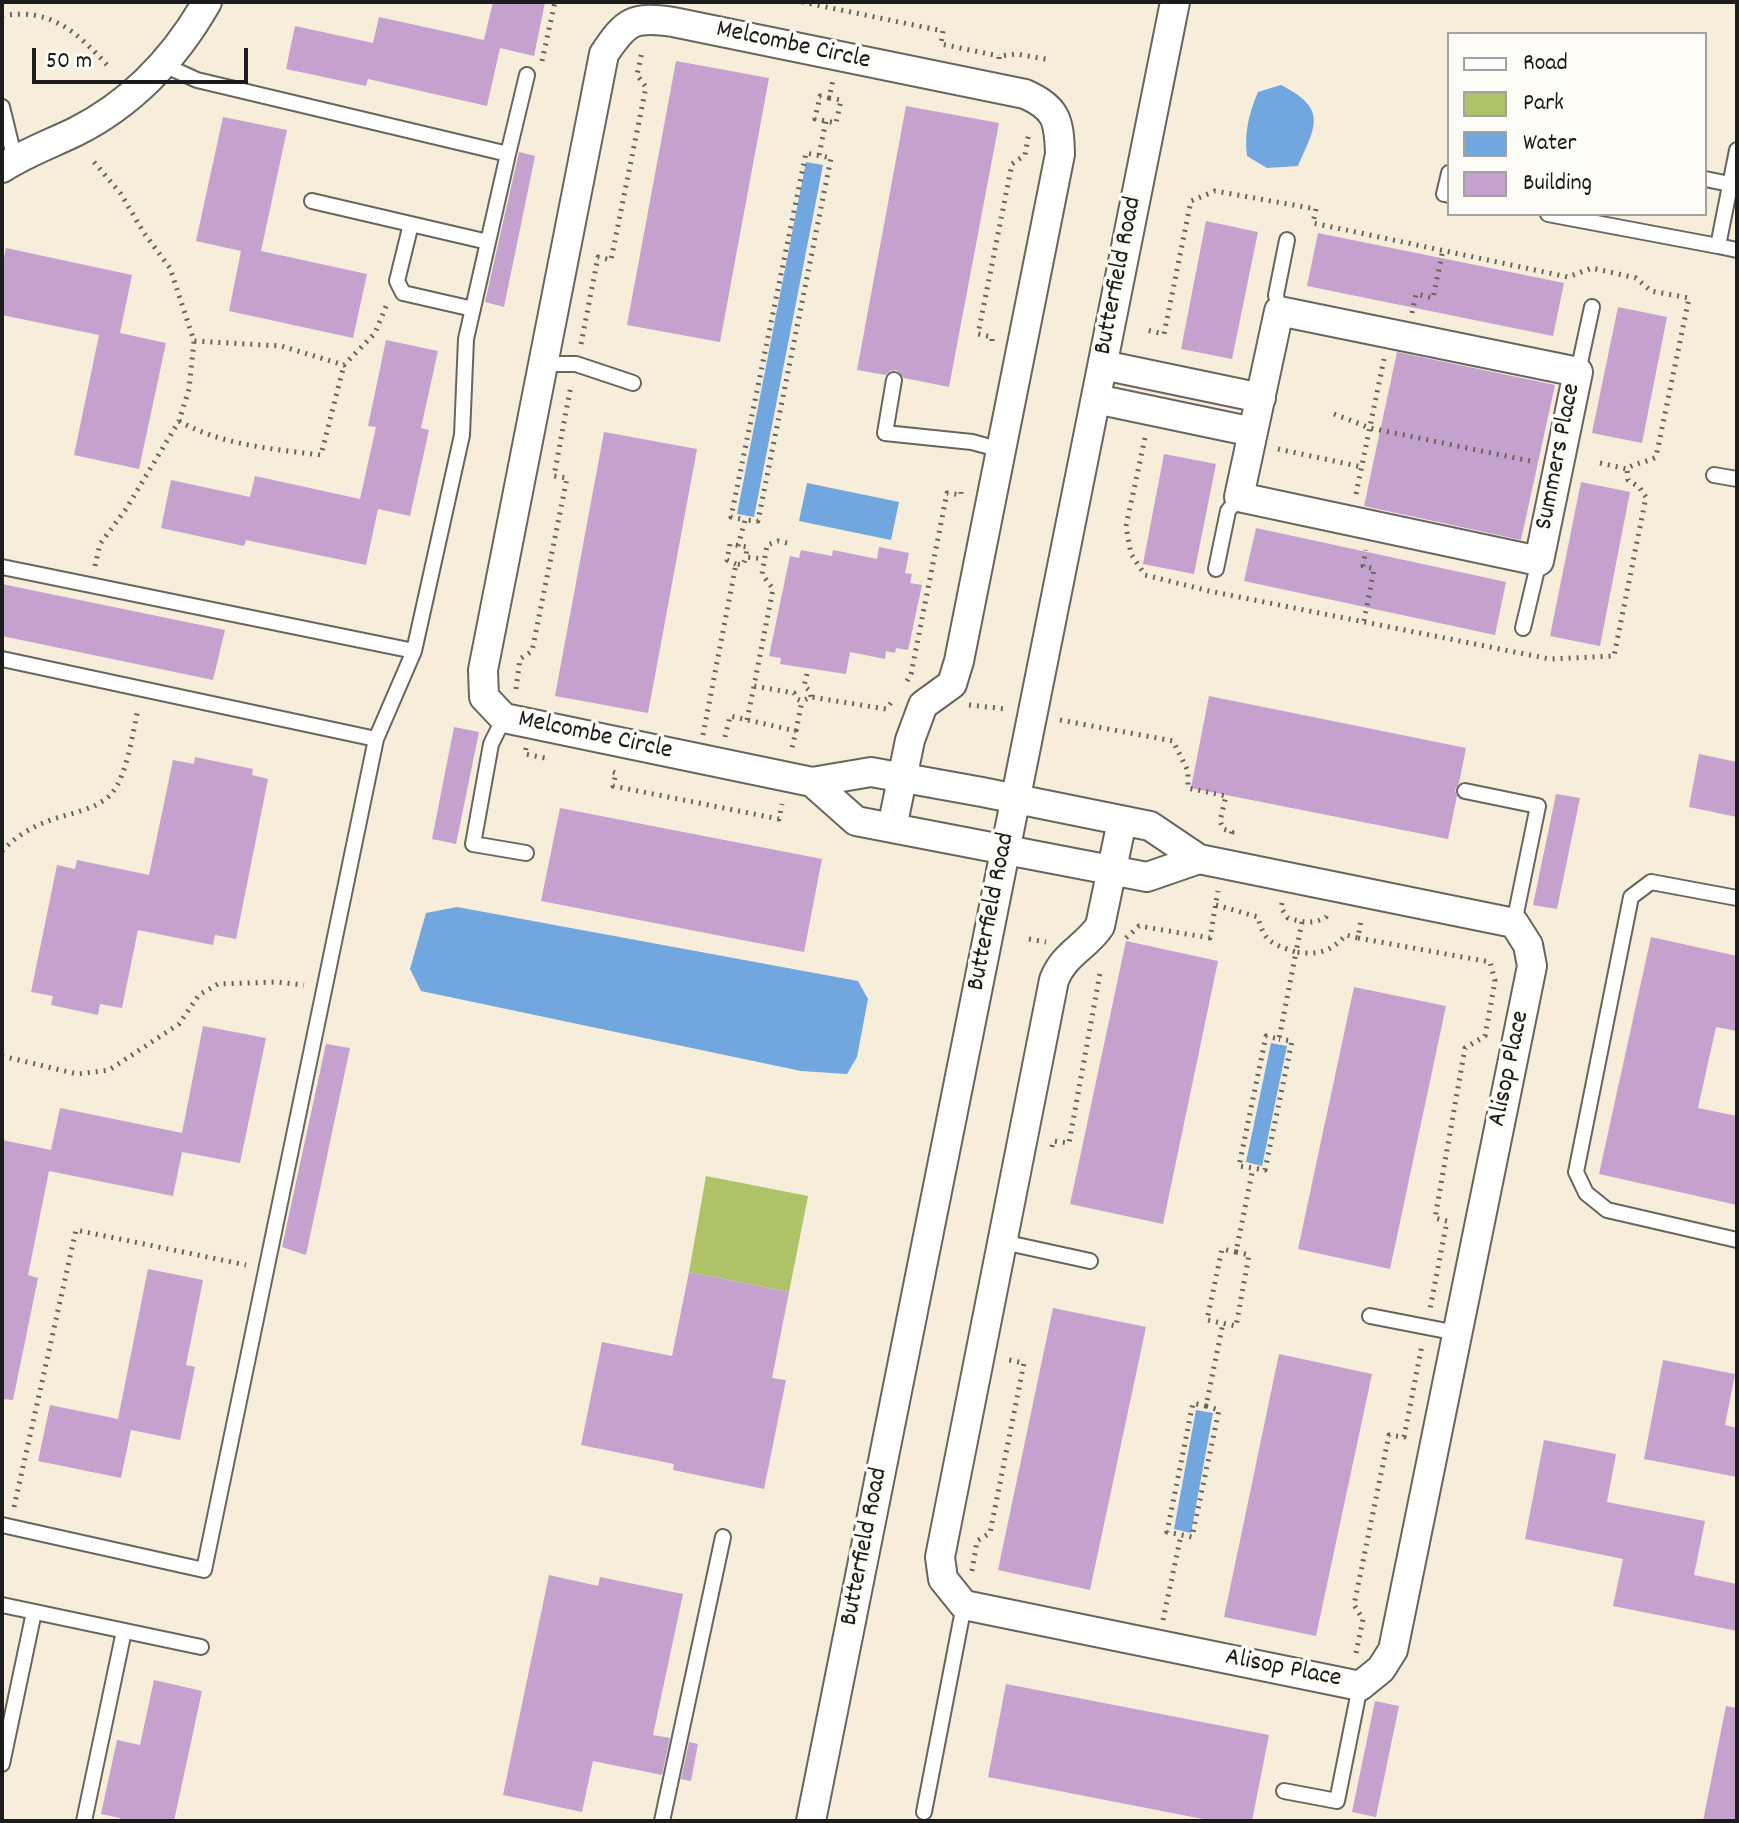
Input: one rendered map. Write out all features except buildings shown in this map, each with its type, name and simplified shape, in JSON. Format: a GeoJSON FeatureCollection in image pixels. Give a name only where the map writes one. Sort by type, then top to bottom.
{"type":"FeatureCollection","features":[{"type":"Feature","properties":{"kind":"street"},"geometry":{"type":"LineString","coordinates":[[6,163],[78,130],[126,102],[164,65],[207,2]]}},
{"type":"Feature","properties":{"kind":"street","name":"Butterfield Road"},"geometry":{"type":"LineString","coordinates":[[811,1821],[1175,2]]}},
{"type":"Feature","properties":{"kind":"street","name":"Melcombe Circle"},"geometry":{"type":"LineString","coordinates":[[892,828],[903,777],[910,740],[923,705],[952,684],[1060,154],[1055,116],[1044,102],[1025,94],[673,22],[639,21],[616,36],[604,54],[483,670],[484,697],[509,707],[812,782],[871,772],[903,777],[1015,799]]}},
{"type":"Feature","properties":{"kind":"street"},"geometry":{"type":"LineString","coordinates":[[1239,497],[1261,440],[1261,398],[1279,311]]}},
{"type":"Feature","properties":{"kind":"street","name":"Summers Place"},"geometry":{"type":"LineString","coordinates":[[1239,497],[1539,561],[1578,372],[1279,311]]}},
{"type":"Feature","properties":{"kind":"street"},"geometry":{"type":"LineString","coordinates":[[1103,365],[1261,398]]}},
{"type":"Feature","properties":{"kind":"street"},"geometry":{"type":"LineString","coordinates":[[1096,399],[1261,440]]}},
{"type":"Feature","properties":{"kind":"street","name":"Melcombe Circle"},"geometry":{"type":"LineString","coordinates":[[812,782],[856,821],[1006,850]]}},
{"type":"Feature","properties":{"kind":"street"},"geometry":{"type":"LineString","coordinates":[[1015,799],[1150,826],[1199,859],[1514,923]]}},
{"type":"Feature","properties":{"kind":"street"},"geometry":{"type":"LineString","coordinates":[[967,1592],[943,1579],[940,1557],[1054,980],[1060,965],[1093,937],[1100,926],[1122,821]]}},
{"type":"Feature","properties":{"kind":"street"},"geometry":{"type":"LineString","coordinates":[[1006,850],[1147,877],[1199,859]]}},
{"type":"Feature","properties":{"kind":"street","name":"Alisop Place"},"geometry":{"type":"LineString","coordinates":[[967,1592],[1357,1674],[1381,1669],[1393,1650],[1532,966],[1528,945],[1514,923]]}},
{"type":"Feature","properties":{"kind":"lane"},"geometry":{"type":"LineString","coordinates":[[164,65],[197,80],[508,154]]}},
{"type":"Feature","properties":{"kind":"lane"},"geometry":{"type":"LineString","coordinates":[[6,1526],[204,1570],[376,739],[414,651],[462,435],[466,339],[527,75]]}},
{"type":"Feature","properties":{"kind":"lane"},"geometry":{"type":"LineString","coordinates":[[2,107],[6,163]]}},
{"type":"Feature","properties":{"kind":"lane"},"geometry":{"type":"LineString","coordinates":[[1718,246],[1737,150]]}},
{"type":"Feature","properties":{"kind":"lane"},"geometry":{"type":"LineString","coordinates":[[1707,179],[1730,184]]}},
{"type":"Feature","properties":{"kind":"lane"},"geometry":{"type":"LineString","coordinates":[[312,201],[488,242]]}},
{"type":"Feature","properties":{"kind":"lane"},"geometry":{"type":"LineString","coordinates":[[1559,216],[1737,250]]}},
{"type":"Feature","properties":{"kind":"lane"},"geometry":{"type":"LineString","coordinates":[[411,224],[397,281],[403,293],[473,309]]}},
{"type":"Feature","properties":{"kind":"lane"},"geometry":{"type":"LineString","coordinates":[[1279,311],[1276,295],[1287,240]]}},
{"type":"Feature","properties":{"kind":"lane"},"geometry":{"type":"LineString","coordinates":[[1578,372],[1592,307]]}},
{"type":"Feature","properties":{"kind":"lane"},"geometry":{"type":"LineString","coordinates":[[543,364],[576,364],[633,383]]}},
{"type":"Feature","properties":{"kind":"lane"},"geometry":{"type":"LineString","coordinates":[[894,380],[885,433],[972,442],[1001,450]]}},
{"type":"Feature","properties":{"kind":"lane"},"geometry":{"type":"LineString","coordinates":[[1714,475],[1737,479]]}},
{"type":"Feature","properties":{"kind":"lane"},"geometry":{"type":"LineString","coordinates":[[1216,569],[1228,511],[1239,497]]}},
{"type":"Feature","properties":{"kind":"lane"},"geometry":{"type":"LineString","coordinates":[[1523,628],[1539,561]]}},
{"type":"Feature","properties":{"kind":"lane"},"geometry":{"type":"LineString","coordinates":[[2,567],[414,651]]}},
{"type":"Feature","properties":{"kind":"lane"},"geometry":{"type":"LineString","coordinates":[[2,659],[376,739]]}},
{"type":"Feature","properties":{"kind":"lane"},"geometry":{"type":"LineString","coordinates":[[509,707],[491,744],[473,844],[526,853]]}},
{"type":"Feature","properties":{"kind":"lane"},"geometry":{"type":"LineString","coordinates":[[1465,791],[1538,806],[1514,923]]}},
{"type":"Feature","properties":{"kind":"lane"},"geometry":{"type":"LineString","coordinates":[[1737,898],[1651,882],[1631,897],[1576,1172],[1586,1193],[1607,1210],[1737,1240]]}},
{"type":"Feature","properties":{"kind":"lane"},"geometry":{"type":"LineString","coordinates":[[1003,1242],[1090,1261]]}},
{"type":"Feature","properties":{"kind":"lane"},"geometry":{"type":"LineString","coordinates":[[1370,1316],[1457,1333]]}},
{"type":"Feature","properties":{"kind":"lane"},"geometry":{"type":"LineString","coordinates":[[662,1821],[723,1537]]}},
{"type":"Feature","properties":{"kind":"lane"},"geometry":{"type":"LineString","coordinates":[[924,1812],[967,1592]]}},
{"type":"Feature","properties":{"kind":"lane"},"geometry":{"type":"LineString","coordinates":[[2,1605],[201,1647]]}},
{"type":"Feature","properties":{"kind":"lane"},"geometry":{"type":"LineString","coordinates":[[2,1764],[34,1612]]}},
{"type":"Feature","properties":{"kind":"lane"},"geometry":{"type":"LineString","coordinates":[[84,1821],[124,1631]]}},
{"type":"Feature","properties":{"kind":"lane"},"geometry":{"type":"LineString","coordinates":[[1284,1791],[1337,1801],[1357,1674]]}},
{"type":"Feature","properties":{"kind":"path"},"geometry":{"type":"LineString","coordinates":[[527,75],[541,64],[555,2]]}},
{"type":"Feature","properties":{"kind":"path"},"geometry":{"type":"LineString","coordinates":[[802,2],[943,31],[941,44],[999,56],[1016,54],[1051,60]]}},
{"type":"Feature","properties":{"kind":"path"},"geometry":{"type":"LineString","coordinates":[[2,16],[39,15],[57,21],[87,44],[108,66]]}},
{"type":"Feature","properties":{"kind":"path"},"geometry":{"type":"LineString","coordinates":[[580,350],[598,257],[611,260],[646,87],[637,75],[639,21]]}},
{"type":"Feature","properties":{"kind":"path"},"geometry":{"type":"LineString","coordinates":[[997,71],[999,56]]}},
{"type":"Feature","properties":{"kind":"path"},"geometry":{"type":"LineString","coordinates":[[829,98],[834,75]]}},
{"type":"Feature","properties":{"kind":"path"},"geometry":{"type":"LineString","coordinates":[[820,96],[829,98],[841,100],[836,123],[815,119],[820,96]]}},
{"type":"Feature","properties":{"kind":"path"},"geometry":{"type":"LineString","coordinates":[[819,156],[826,121]]}},
{"type":"Feature","properties":{"kind":"path"},"geometry":{"type":"LineString","coordinates":[[989,352],[992,337],[978,334],[1012,164],[1025,155],[1029,130]]}},
{"type":"Feature","properties":{"kind":"path"},"geometry":{"type":"LineString","coordinates":[[806,153],[831,158],[758,521],[745,520],[731,517],[806,153]]}},
{"type":"Feature","properties":{"kind":"path"},"geometry":{"type":"LineString","coordinates":[[92,585],[100,544],[126,509],[179,421],[189,389],[194,341],[170,268],[121,194],[94,162]]}},
{"type":"Feature","properties":{"kind":"path"},"geometry":{"type":"LineString","coordinates":[[1146,330],[1164,334],[1191,201],[1215,191],[1316,209],[1313,223],[1568,277],[1592,268],[1636,278],[1651,291],[1689,298],[1656,457],[1647,463],[1635,463],[1627,469],[1600,463]]}},
{"type":"Feature","properties":{"kind":"path"},"geometry":{"type":"LineString","coordinates":[[1411,320],[1416,294],[1433,298],[1443,249]]}},
{"type":"Feature","properties":{"kind":"path"},"geometry":{"type":"LineString","coordinates":[[179,421],[198,432],[265,448],[321,455],[344,365],[375,333],[397,281]]}},
{"type":"Feature","properties":{"kind":"path"},"geometry":{"type":"LineString","coordinates":[[194,341],[281,346],[344,365]]}},
{"type":"Feature","properties":{"kind":"path"},"geometry":{"type":"LineString","coordinates":[[1355,503],[1386,350]]}},
{"type":"Feature","properties":{"kind":"path"},"geometry":{"type":"LineString","coordinates":[[509,707],[520,659],[532,651],[567,478],[554,476],[572,380]]}},
{"type":"Feature","properties":{"kind":"path"},"geometry":{"type":"LineString","coordinates":[[1334,414],[1370,428],[1539,463]]}},
{"type":"Feature","properties":{"kind":"path"},"geometry":{"type":"LineString","coordinates":[[1136,432],[1146,434],[1126,526],[1131,554],[1145,575],[1209,591],[1550,659],[1614,656],[1646,497],[1639,487],[1628,480],[1627,469]]}},
{"type":"Feature","properties":{"kind":"path"},"geometry":{"type":"LineString","coordinates":[[1261,440],[1362,467]]}},
{"type":"Feature","properties":{"kind":"path"},"geometry":{"type":"LineString","coordinates":[[794,693],[802,701],[811,697],[886,709],[911,674],[947,493],[961,495],[963,483]]}},
{"type":"Feature","properties":{"kind":"path"},"geometry":{"type":"LineString","coordinates":[[738,546],[745,520]]}},
{"type":"Feature","properties":{"kind":"path"},"geometry":{"type":"LineString","coordinates":[[747,720],[773,589],[762,574],[767,545],[778,541],[787,543]]}},
{"type":"Feature","properties":{"kind":"path"},"geometry":{"type":"LineString","coordinates":[[1364,621],[1374,569],[1363,566],[1367,541]]}},
{"type":"Feature","properties":{"kind":"path"},"geometry":{"type":"LineString","coordinates":[[730,544],[738,546],[747,547],[743,565],[727,560],[730,544]]}},
{"type":"Feature","properties":{"kind":"path"},"geometry":{"type":"LineString","coordinates":[[746,557],[764,559]]}},
{"type":"Feature","properties":{"kind":"path"},"geometry":{"type":"LineString","coordinates":[[713,741],[703,740],[736,564]]}},
{"type":"Feature","properties":{"kind":"path"},"geometry":{"type":"LineString","coordinates":[[804,686],[807,674]]}},
{"type":"Feature","properties":{"kind":"path"},"geometry":{"type":"LineString","coordinates":[[754,686],[794,693]]}},
{"type":"Feature","properties":{"kind":"path"},"geometry":{"type":"LineString","coordinates":[[804,686],[811,697]]}},
{"type":"Feature","properties":{"kind":"path"},"geometry":{"type":"LineString","coordinates":[[794,693],[804,686]]}},
{"type":"Feature","properties":{"kind":"path"},"geometry":{"type":"LineString","coordinates":[[2,851],[10,842],[44,822],[82,811],[111,793],[129,752],[142,689]]}},
{"type":"Feature","properties":{"kind":"path"},"geometry":{"type":"LineString","coordinates":[[789,762],[802,701]]}},
{"type":"Feature","properties":{"kind":"path"},"geometry":{"type":"LineString","coordinates":[[960,707],[970,704],[1009,710]]}},
{"type":"Feature","properties":{"kind":"path"},"geometry":{"type":"LineString","coordinates":[[724,743],[730,716],[796,731]]}},
{"type":"Feature","properties":{"kind":"path"},"geometry":{"type":"LineString","coordinates":[[1055,719],[1173,741],[1188,771],[1188,788],[1226,796],[1220,821],[1223,829],[1232,832],[1227,847]]}},
{"type":"Feature","properties":{"kind":"path"},"geometry":{"type":"LineString","coordinates":[[528,738],[525,754],[556,761]]}},
{"type":"Feature","properties":{"kind":"path"},"geometry":{"type":"LineString","coordinates":[[601,770],[616,773],[613,786],[779,819],[784,791]]}},
{"type":"Feature","properties":{"kind":"path"},"geometry":{"type":"LineString","coordinates":[[1116,947],[1139,926],[1210,938],[1219,883]]}},
{"type":"Feature","properties":{"kind":"path"},"geometry":{"type":"LineString","coordinates":[[1283,895],[1281,908],[1288,918],[1302,922],[1317,922],[1326,917],[1330,904]]}},
{"type":"Feature","properties":{"kind":"path"},"geometry":{"type":"LineString","coordinates":[[1216,905],[1258,917],[1261,929],[1271,944],[1296,952],[1325,953],[1346,935],[1490,962],[1495,981],[1485,1036],[1465,1048],[1435,1218],[1447,1221],[1429,1310]]}},
{"type":"Feature","properties":{"kind":"path"},"geometry":{"type":"LineString","coordinates":[[1358,938],[1362,912]]}},
{"type":"Feature","properties":{"kind":"path"},"geometry":{"type":"LineString","coordinates":[[1279,1039],[1302,922]]}},
{"type":"Feature","properties":{"kind":"path"},"geometry":{"type":"LineString","coordinates":[[1050,1156],[1053,1141],[1069,1143],[1100,973],[1107,960]]}},
{"type":"Feature","properties":{"kind":"path"},"geometry":{"type":"LineString","coordinates":[[1093,967],[1100,973]]}},
{"type":"Feature","properties":{"kind":"path"},"geometry":{"type":"LineString","coordinates":[[2,1056],[77,1074],[109,1070],[179,1024],[199,995],[218,984],[276,982],[325,986]]}},
{"type":"Feature","properties":{"kind":"path"},"geometry":{"type":"LineString","coordinates":[[1266,1036],[1279,1039],[1292,1041],[1265,1170],[1239,1166],[1266,1036]]}},
{"type":"Feature","properties":{"kind":"path"},"geometry":{"type":"LineString","coordinates":[[1236,1252],[1253,1168]]}},
{"type":"Feature","properties":{"kind":"path"},"geometry":{"type":"LineString","coordinates":[[6,1526],[76,1230],[267,1269]]}},
{"type":"Feature","properties":{"kind":"path"},"geometry":{"type":"LineString","coordinates":[[1222,1249],[1236,1252],[1249,1255],[1236,1326],[1207,1320],[1222,1249]]}},
{"type":"Feature","properties":{"kind":"path"},"geometry":{"type":"LineString","coordinates":[[1206,1406],[1223,1323]]}},
{"type":"Feature","properties":{"kind":"path"},"geometry":{"type":"LineString","coordinates":[[1357,1674],[1363,1619],[1354,1605],[1389,1435],[1404,1437],[1423,1340]]}},
{"type":"Feature","properties":{"kind":"path"},"geometry":{"type":"LineString","coordinates":[[967,1592],[977,1541],[990,1533],[1024,1363],[1009,1360],[1012,1345]]}},
{"type":"Feature","properties":{"kind":"path"},"geometry":{"type":"LineString","coordinates":[[1193,1403],[1206,1406],[1219,1410],[1192,1537],[1167,1532],[1193,1403]]}},
{"type":"Feature","properties":{"kind":"path"},"geometry":{"type":"LineString","coordinates":[[1162,1625],[1181,1535]]}},
{"type":"Feature","properties":{"kind":"green space"},"geometry":{"type":"Polygon","coordinates":[[[706,1176],[808,1196],[789,1292],[689,1272],[706,1176]]]}},
{"type":"Feature","properties":{"kind":"water"},"geometry":{"type":"Polygon","coordinates":[[[1281,85],[1306,102],[1312,111],[1313,129],[1298,166],[1267,168],[1247,156],[1248,123],[1258,92],[1281,85]]]}},
{"type":"Feature","properties":{"kind":"water"},"geometry":{"type":"Polygon","coordinates":[[[806,162],[823,165],[754,517],[737,514],[806,162]]]}},
{"type":"Feature","properties":{"kind":"water"},"geometry":{"type":"Polygon","coordinates":[[[807,483],[899,502],[891,540],[799,521],[807,483]]]}},
{"type":"Feature","properties":{"kind":"water"},"geometry":{"type":"Polygon","coordinates":[[[457,907],[858,981],[868,999],[857,1057],[847,1074],[801,1071],[421,991],[410,969],[426,913],[457,907]]]}},
{"type":"Feature","properties":{"kind":"water"},"geometry":{"type":"Polygon","coordinates":[[[1271,1043],[1287,1046],[1262,1166],[1246,1162],[1271,1043]]]}},
{"type":"Feature","properties":{"kind":"water"},"geometry":{"type":"Polygon","coordinates":[[[1196,1410],[1213,1413],[1191,1533],[1174,1529],[1196,1410]]]}}]}
